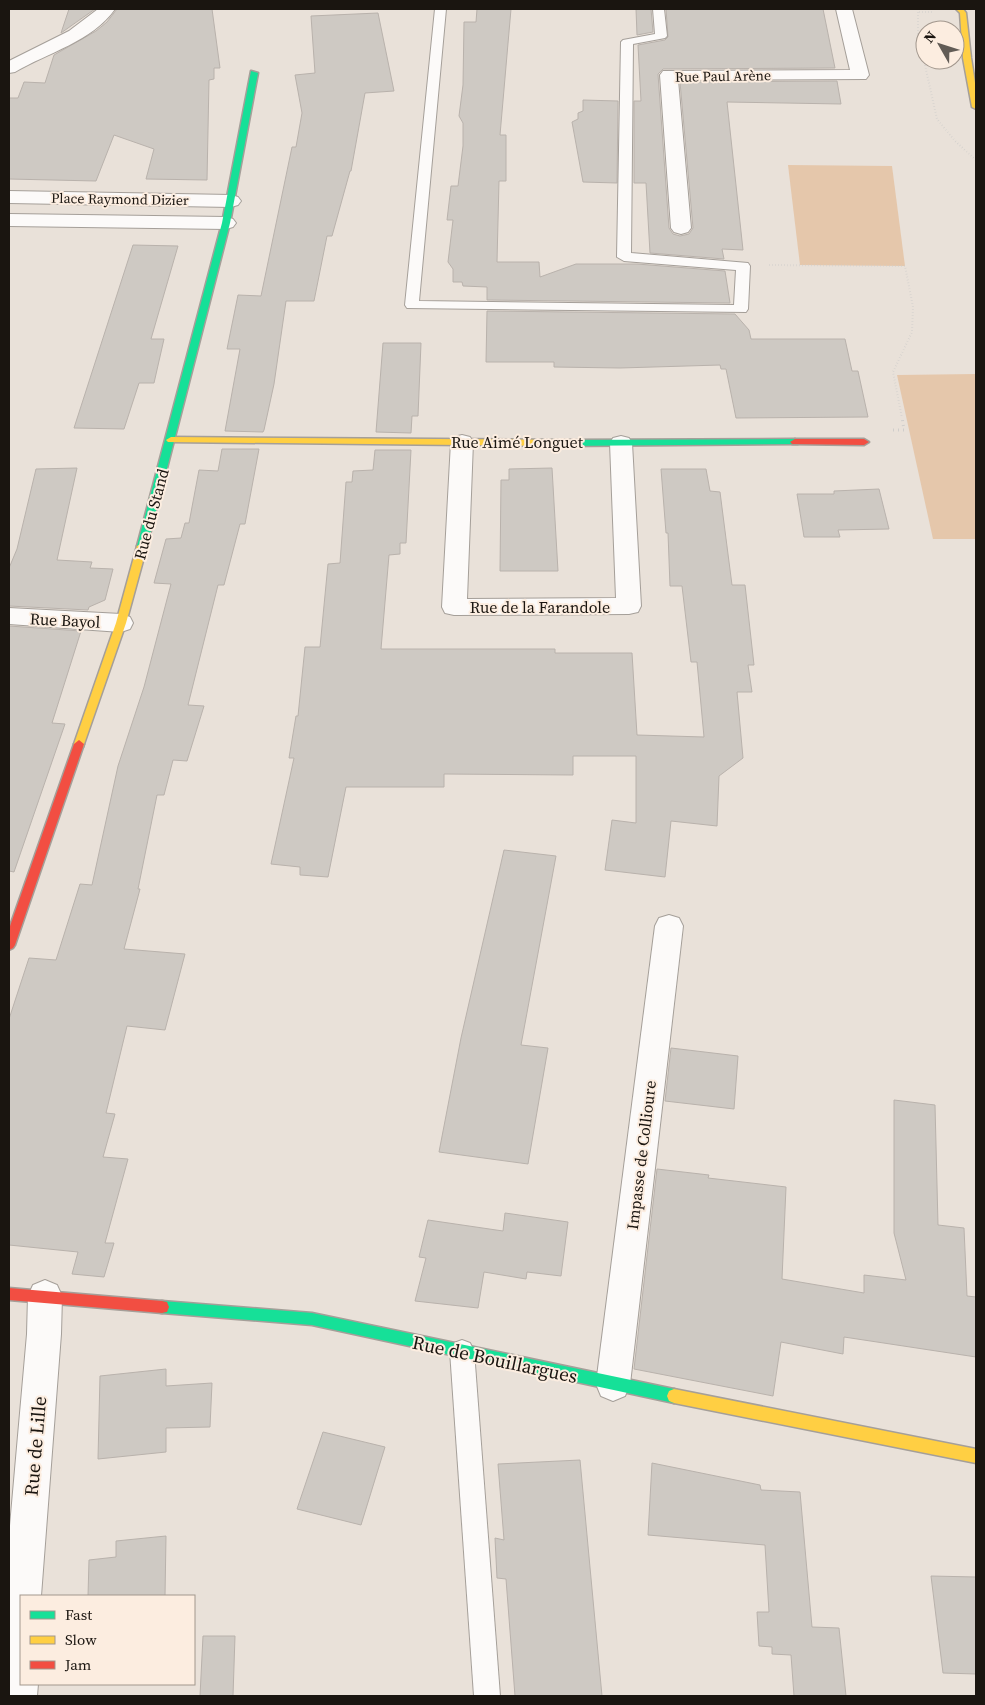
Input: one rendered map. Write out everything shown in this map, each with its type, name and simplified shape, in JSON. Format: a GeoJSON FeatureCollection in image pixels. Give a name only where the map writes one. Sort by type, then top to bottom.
{"type":"FeatureCollection","features":[{"type":"Feature","properties":{"kind":"street"},"geometry":{"type":"LineString","coordinates":[[9,68],[85,28],[107,9]]}},
{"type":"Feature","properties":{"kind":"street","name":"Rue Paul Arène"},"geometry":{"type":"LineString","coordinates":[[682,228],[669,75],[860,74],[844,9]]}},
{"type":"Feature","properties":{"kind":"street"},"geometry":{"type":"LineString","coordinates":[[959,9],[963,14],[967,58],[976,107]]}},
{"type":"Feature","properties":{"kind":"street","name":"Rue du Stand"},"geometry":{"type":"LineString","coordinates":[[9,945],[121,623],[171,440],[226,223],[254,73]]}},
{"type":"Feature","properties":{"kind":"street","name":"Place Raymond Dizier"},"geometry":{"type":"LineString","coordinates":[[9,197],[230,201]]}},
{"type":"Feature","properties":{"kind":"street","name":"Place Raymond Dizier"},"geometry":{"type":"LineString","coordinates":[[9,220],[226,223]]}},
{"type":"Feature","properties":{"kind":"street","name":"Rue Aimé Longuet"},"geometry":{"type":"LineString","coordinates":[[171,440],[622,443],[864,442]]}},
{"type":"Feature","properties":{"kind":"street","name":"Rue de la Farandole"},"geometry":{"type":"LineString","coordinates":[[462,442],[454,607],[629,606],[622,443]]}},
{"type":"Feature","properties":{"kind":"street","name":"Rue Bayol"},"geometry":{"type":"LineString","coordinates":[[9,616],[121,623]]}},
{"type":"Feature","properties":{"kind":"street","name":"Impasse de Collioure"},"geometry":{"type":"LineString","coordinates":[[613,1384],[669,926]]}},
{"type":"Feature","properties":{"kind":"street","name":"Rue de Bouillargues"},"geometry":{"type":"LineString","coordinates":[[9,1294],[312,1319],[613,1384],[976,1456]]}},
{"type":"Feature","properties":{"kind":"street","name":"Rue de Lille"},"geometry":{"type":"LineString","coordinates":[[22,1595],[44,1334],[45,1296]]}},
{"type":"Feature","properties":{"kind":"street"},"geometry":{"type":"LineString","coordinates":[[18,1696],[20,1647]]}},
{"type":"Feature","properties":{"kind":"lane"},"geometry":{"type":"LineString","coordinates":[[440,9],[412,304],[741,309],[743,266],[624,257],[627,42],[660,36],[658,9]]}},
{"type":"Feature","properties":{"kind":"lane"},"geometry":{"type":"LineString","coordinates":[[462,1352],[487,1696]]}},
{"type":"Feature","properties":{"kind":"path"},"geometry":{"type":"LineString","coordinates":[[918,9],[918,34],[937,119],[955,141],[976,160]]}},
{"type":"Feature","properties":{"kind":"path"},"geometry":{"type":"LineString","coordinates":[[775,265],[905,266],[913,307],[912,332],[893,372],[904,430],[866,428],[864,442]]}},
{"type":"Feature","properties":{"kind":"shaded area"},"geometry":{"type":"Polygon","coordinates":[[[788,165],[892,166],[905,266],[800,265],[788,165]]]}},
{"type":"Feature","properties":{"kind":"shaded area"},"geometry":{"type":"Polygon","coordinates":[[[976,374],[976,539],[933,539],[897,375],[976,374]]]}},
{"type":"Feature","properties":{"kind":"building"},"geometry":{"type":"Polygon","coordinates":[[[69,9],[95,9],[61,33],[69,9]]]}},
{"type":"Feature","properties":{"kind":"building"},"geometry":{"type":"Polygon","coordinates":[[[117,9],[212,9],[220,68],[214,68],[214,79],[209,80],[207,180],[146,179],[154,149],[114,135],[96,181],[9,179],[9,98],[18,98],[24,82],[45,83],[54,55],[96,31],[107,22],[117,9]]]}},
{"type":"Feature","properties":{"kind":"building"},"geometry":{"type":"Polygon","coordinates":[[[477,9],[511,9],[500,135],[506,135],[506,181],[499,181],[497,262],[539,262],[540,277],[576,264],[637,264],[725,271],[730,303],[487,300],[487,287],[463,286],[462,282],[453,282],[453,269],[448,262],[453,220],[447,220],[451,186],[458,186],[463,146],[463,123],[459,116],[463,85],[464,22],[476,22],[477,9]]]}},
{"type":"Feature","properties":{"kind":"building"},"geometry":{"type":"Polygon","coordinates":[[[636,9],[651,9],[653,32],[637,35],[636,9]]]}},
{"type":"Feature","properties":{"kind":"building"},"geometry":{"type":"Polygon","coordinates":[[[666,9],[823,9],[835,68],[663,69],[658,74],[669,228],[673,234],[680,236],[689,234],[693,228],[680,82],[837,81],[841,104],[727,102],[743,250],[722,249],[724,259],[650,253],[646,183],[634,183],[634,101],[641,101],[638,45],[665,40],[668,37],[666,9]]]}},
{"type":"Feature","properties":{"kind":"building"},"geometry":{"type":"Polygon","coordinates":[[[378,13],[394,91],[365,93],[351,171],[332,236],[327,236],[314,301],[286,301],[274,384],[264,430],[263,432],[225,431],[240,349],[227,349],[238,295],[261,296],[292,147],[296,147],[302,113],[295,75],[315,73],[311,16],[378,13]]]}},
{"type":"Feature","properties":{"kind":"building"},"geometry":{"type":"Polygon","coordinates":[[[583,100],[618,101],[617,183],[583,182],[572,122],[578,119],[578,113],[583,111],[583,100]]]}},
{"type":"Feature","properties":{"kind":"building"},"geometry":{"type":"Polygon","coordinates":[[[133,245],[178,246],[151,339],[164,339],[154,383],[139,383],[124,429],[74,428],[133,245]]]}},
{"type":"Feature","properties":{"kind":"building"},"geometry":{"type":"Polygon","coordinates":[[[487,311],[735,314],[749,330],[751,339],[845,339],[852,371],[858,371],[868,417],[736,418],[726,369],[721,369],[720,365],[620,368],[554,367],[554,362],[486,362],[487,311]]]}},
{"type":"Feature","properties":{"kind":"building"},"geometry":{"type":"Polygon","coordinates":[[[383,343],[421,343],[418,416],[412,416],[411,433],[376,432],[383,343]]]}},
{"type":"Feature","properties":{"kind":"building"},"geometry":{"type":"Polygon","coordinates":[[[222,449],[259,449],[245,524],[240,524],[224,585],[218,585],[188,705],[204,706],[187,761],[173,760],[164,795],[157,795],[138,889],[140,889],[124,949],[185,954],[165,1030],[127,1026],[106,1113],[115,1114],[103,1157],[128,1159],[105,1243],[114,1243],[104,1277],[72,1274],[78,1252],[9,1245],[9,1019],[29,958],[56,960],[80,884],[92,885],[118,766],[144,687],[171,584],[154,583],[166,539],[181,538],[185,523],[189,523],[199,470],[218,471],[222,449]]]}},
{"type":"Feature","properties":{"kind":"building"},"geometry":{"type":"Polygon","coordinates":[[[375,450],[411,450],[406,543],[400,543],[400,554],[389,555],[381,649],[555,649],[555,653],[632,653],[637,735],[704,737],[697,662],[691,662],[682,586],[670,586],[668,533],[666,533],[661,469],[706,469],[710,491],[720,492],[732,585],[745,585],[754,665],[748,665],[752,692],[737,692],[743,758],[719,776],[717,826],[671,821],[665,877],[605,870],[612,820],[636,823],[636,756],[573,756],[573,775],[444,774],[444,787],[346,787],[328,877],[300,875],[300,867],[271,864],[294,758],[289,758],[296,716],[298,716],[305,647],[320,647],[328,564],[340,563],[346,482],[352,482],[353,471],[373,470],[375,450]]]}},
{"type":"Feature","properties":{"kind":"building"},"geometry":{"type":"Polygon","coordinates":[[[77,468],[57,560],[92,562],[90,568],[113,569],[105,600],[89,607],[88,610],[9,606],[9,568],[17,549],[36,469],[77,468]]]}},
{"type":"Feature","properties":{"kind":"building"},"geometry":{"type":"Polygon","coordinates":[[[552,468],[558,571],[500,571],[501,480],[509,480],[509,469],[552,468]]]}},
{"type":"Feature","properties":{"kind":"building"},"geometry":{"type":"Polygon","coordinates":[[[879,489],[889,529],[838,530],[840,537],[804,537],[797,494],[834,494],[834,491],[879,489]]]}},
{"type":"Feature","properties":{"kind":"building"},"geometry":{"type":"Polygon","coordinates":[[[9,626],[81,631],[52,723],[65,724],[14,872],[9,871],[9,626]]]}},
{"type":"Feature","properties":{"kind":"building"},"geometry":{"type":"Polygon","coordinates":[[[504,850],[556,856],[521,1045],[548,1048],[528,1164],[439,1152],[461,1038],[504,850]]]}},
{"type":"Feature","properties":{"kind":"building"},"geometry":{"type":"Polygon","coordinates":[[[671,1048],[738,1056],[734,1109],[665,1101],[671,1048]]]}},
{"type":"Feature","properties":{"kind":"building"},"geometry":{"type":"Polygon","coordinates":[[[894,1100],[935,1105],[938,1225],[964,1228],[967,1296],[976,1297],[976,1357],[844,1337],[843,1354],[781,1342],[773,1396],[634,1369],[657,1169],[709,1175],[708,1178],[786,1187],[782,1279],[864,1293],[864,1275],[906,1280],[894,1233],[894,1100]]]}},
{"type":"Feature","properties":{"kind":"building"},"geometry":{"type":"Polygon","coordinates":[[[505,1213],[568,1222],[561,1276],[527,1272],[526,1279],[484,1272],[478,1308],[415,1301],[426,1258],[419,1257],[428,1220],[503,1231],[505,1213]]]}},
{"type":"Feature","properties":{"kind":"building"},"geometry":{"type":"Polygon","coordinates":[[[166,1369],[166,1386],[212,1383],[210,1427],[166,1428],[166,1452],[98,1459],[100,1376],[166,1369]]]}},
{"type":"Feature","properties":{"kind":"building"},"geometry":{"type":"Polygon","coordinates":[[[323,1432],[385,1447],[361,1525],[297,1509],[323,1432]]]}},
{"type":"Feature","properties":{"kind":"building"},"geometry":{"type":"Polygon","coordinates":[[[580,1460],[602,1696],[515,1696],[506,1579],[497,1578],[495,1538],[504,1540],[498,1464],[580,1460]]]}},
{"type":"Feature","properties":{"kind":"building"},"geometry":{"type":"Polygon","coordinates":[[[652,1463],[760,1485],[761,1490],[800,1492],[812,1627],[839,1628],[846,1696],[794,1696],[791,1655],[772,1654],[772,1647],[759,1646],[757,1612],[769,1612],[765,1545],[648,1535],[652,1463]]]}},
{"type":"Feature","properties":{"kind":"building"},"geometry":{"type":"Polygon","coordinates":[[[166,1536],[165,1595],[88,1595],[89,1560],[116,1557],[116,1541],[166,1536]]]}},
{"type":"Feature","properties":{"kind":"building"},"geometry":{"type":"Polygon","coordinates":[[[931,1576],[976,1577],[976,1674],[943,1673],[931,1576]]]}},
{"type":"Feature","properties":{"kind":"building"},"geometry":{"type":"Polygon","coordinates":[[[203,1636],[235,1636],[233,1696],[200,1696],[203,1636]]]}},
{"type":"Feature","properties":{"kind":"traffic: fast"},"geometry":{"type":"LineString","coordinates":[[142,546],[226,223],[254,73]]}},
{"type":"Feature","properties":{"kind":"traffic: fast"},"geometry":{"type":"LineString","coordinates":[[562,443],[795,442]]}},
{"type":"Feature","properties":{"kind":"traffic: fast"},"geometry":{"type":"LineString","coordinates":[[162,1307],[312,1319],[674,1396]]}},
{"type":"Feature","properties":{"kind":"traffic: slow"},"geometry":{"type":"LineString","coordinates":[[959,9],[963,13],[967,58],[976,107]]}},
{"type":"Feature","properties":{"kind":"traffic: slow"},"geometry":{"type":"LineString","coordinates":[[171,440],[562,443]]}},
{"type":"Feature","properties":{"kind":"traffic: slow"},"geometry":{"type":"LineString","coordinates":[[79,744],[121,623],[142,546]]}},
{"type":"Feature","properties":{"kind":"traffic: slow"},"geometry":{"type":"LineString","coordinates":[[674,1396],[976,1456]]}},
{"type":"Feature","properties":{"kind":"traffic: jam"},"geometry":{"type":"LineString","coordinates":[[795,442],[864,442]]}},
{"type":"Feature","properties":{"kind":"traffic: jam"},"geometry":{"type":"LineString","coordinates":[[9,945],[79,744]]}},
{"type":"Feature","properties":{"kind":"traffic: jam"},"geometry":{"type":"LineString","coordinates":[[9,1294],[162,1307]]}}]}
